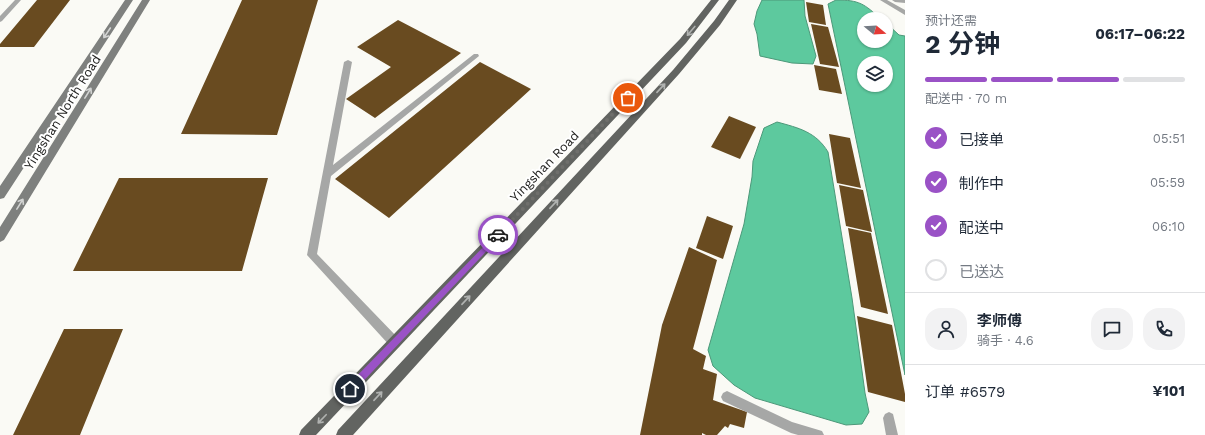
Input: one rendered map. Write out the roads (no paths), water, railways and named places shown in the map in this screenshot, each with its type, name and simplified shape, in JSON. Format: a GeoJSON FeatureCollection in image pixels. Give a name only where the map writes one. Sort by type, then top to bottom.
{"type":"FeatureCollection","features":[{"type":"Feature","properties":{"kind":"main road","name":"Yingshan North Road"},"geometry":{"type":"LineString","coordinates":[[0,195],[129,0]]}},
{"type":"Feature","properties":{"kind":"main road","name":"Yingshan North Road"},"geometry":{"type":"LineString","coordinates":[[0,237],[146,0]]}},
{"type":"Feature","properties":{"kind":"main road","name":"Yingshan Road"},"geometry":{"type":"LineString","coordinates":[[306,435],[683,41],[716,0]]}},
{"type":"Feature","properties":{"kind":"main road"},"geometry":{"type":"LineString","coordinates":[[343,435],[694,52],[733,0]]}},
{"type":"Feature","properties":{"kind":"lane"},"geometry":{"type":"LineString","coordinates":[[0,20],[18,0]]}},
{"type":"Feature","properties":{"kind":"lane"},"geometry":{"type":"LineString","coordinates":[[883,0],[905,13]]}},
{"type":"Feature","properties":{"kind":"lane"},"geometry":{"type":"LineString","coordinates":[[894,0],[905,1]]}},
{"type":"Feature","properties":{"kind":"lane"},"geometry":{"type":"LineString","coordinates":[[327,174],[476,56]]}},
{"type":"Feature","properties":{"kind":"lane"},"geometry":{"type":"LineString","coordinates":[[348,62],[312,255],[395,343]]}},
{"type":"Feature","properties":{"kind":"lane"},"geometry":{"type":"LineString","coordinates":[[727,397],[791,427],[818,435]]}},
{"type":"Feature","properties":{"kind":"lane"},"geometry":{"type":"LineString","coordinates":[[889,418],[892,435]]}}]}
